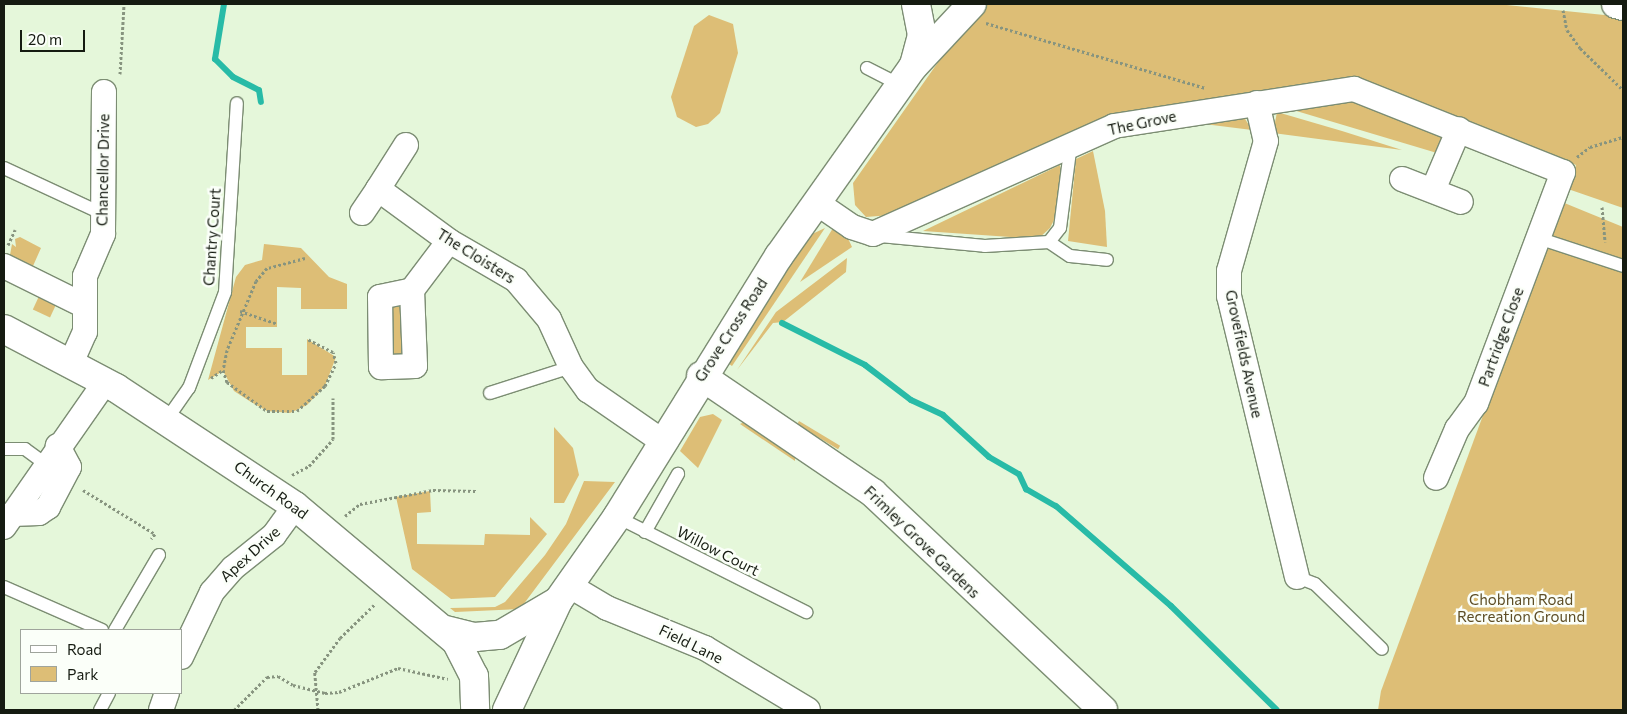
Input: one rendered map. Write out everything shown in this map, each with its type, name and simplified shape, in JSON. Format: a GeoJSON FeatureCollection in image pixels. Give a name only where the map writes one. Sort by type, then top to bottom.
{"type":"FeatureCollection","features":[{"type":"Feature","properties":{"kind":"main road","name":"Grove Cross Road"},"geometry":{"type":"LineString","coordinates":[[907,75],[922,35],[916,4]]}},
{"type":"Feature","properties":{"kind":"main road"},"geometry":{"type":"LineString","coordinates":[[1616,4],[1623,6]]}},
{"type":"Feature","properties":{"kind":"main road","name":"Grove Cross Road"},"geometry":{"type":"LineString","coordinates":[[507,710],[564,594],[617,517],[701,376],[817,203],[907,75],[976,12]]}},
{"type":"Feature","properties":{"kind":"main road","name":"Church Road"},"geometry":{"type":"LineString","coordinates":[[4,329],[105,382],[167,419],[295,506],[446,630],[474,676],[474,710]]}},
{"type":"Feature","properties":{"kind":"main road","name":"Frimley Grove Gardens"},"geometry":{"type":"LineString","coordinates":[[701,376],[873,493],[1103,710]]}},
{"type":"Feature","properties":{"kind":"main road","name":"Grove Cross Road"},"geometry":{"type":"LineString","coordinates":[[446,630],[475,637],[500,636],[564,594]]}},
{"type":"Feature","properties":{"kind":"street","name":"The Grove"},"geometry":{"type":"LineString","coordinates":[[872,234],[1071,143],[1114,126],[1354,89],[1459,130],[1559,181]]}},
{"type":"Feature","properties":{"kind":"street","name":"Chancellor Drive"},"geometry":{"type":"LineString","coordinates":[[70,363],[85,332],[83,305],[85,276],[103,234],[104,92]]}},
{"type":"Feature","properties":{"kind":"street","name":"Grovefields Avenue"},"geometry":{"type":"LineString","coordinates":[[1257,104],[1266,141],[1229,271],[1230,296],[1297,577]]}},
{"type":"Feature","properties":{"kind":"street"},"geometry":{"type":"LineString","coordinates":[[1433,190],[1459,130]]}},
{"type":"Feature","properties":{"kind":"street"},"geometry":{"type":"LineString","coordinates":[[362,213],[406,145]]}},
{"type":"Feature","properties":{"kind":"street"},"geometry":{"type":"LineString","coordinates":[[1402,179],[1460,202]]}},
{"type":"Feature","properties":{"kind":"street","name":"Partridge Close"},"geometry":{"type":"LineString","coordinates":[[1436,478],[1457,429],[1476,403],[1559,181]]}},
{"type":"Feature","properties":{"kind":"street","name":"The Cloisters"},"geometry":{"type":"LineString","coordinates":[[378,189],[449,241],[516,280],[535,298],[561,338],[571,367],[588,390],[662,441]]}},
{"type":"Feature","properties":{"kind":"street"},"geometry":{"type":"LineString","coordinates":[[817,203],[852,227],[872,234]]}},
{"type":"Feature","properties":{"kind":"street"},"geometry":{"type":"LineString","coordinates":[[412,290],[449,241]]}},
{"type":"Feature","properties":{"kind":"street"},"geometry":{"type":"LineString","coordinates":[[4,266],[83,305]]}},
{"type":"Feature","properties":{"kind":"street"},"geometry":{"type":"LineString","coordinates":[[8,521],[39,513],[48,507],[69,467],[52,455],[105,382]]}},
{"type":"Feature","properties":{"kind":"street","name":"Apex Drive"},"geometry":{"type":"LineString","coordinates":[[182,656],[212,592],[233,568],[274,535],[295,506]]}},
{"type":"Feature","properties":{"kind":"street","name":"Field Lane"},"geometry":{"type":"LineString","coordinates":[[564,594],[607,608],[705,648],[808,710]]}},
{"type":"Feature","properties":{"kind":"street"},"geometry":{"type":"LineString","coordinates":[[161,710],[167,694]]}},
{"type":"Feature","properties":{"kind":"lane"},"geometry":{"type":"LineString","coordinates":[[867,68],[907,75]]}},
{"type":"Feature","properties":{"kind":"lane","name":"Chantry Court"},"geometry":{"type":"LineString","coordinates":[[167,419],[189,388],[225,292],[237,103]]}},
{"type":"Feature","properties":{"kind":"lane"},"geometry":{"type":"LineString","coordinates":[[1049,242],[1060,228],[1071,143]]}},
{"type":"Feature","properties":{"kind":"lane"},"geometry":{"type":"LineString","coordinates":[[4,168],[103,214]]}},
{"type":"Feature","properties":{"kind":"lane"},"geometry":{"type":"LineString","coordinates":[[872,234],[985,246],[1049,242],[1070,256],[1107,260]]}},
{"type":"Feature","properties":{"kind":"lane"},"geometry":{"type":"LineString","coordinates":[[1538,238],[1620,265]]}},
{"type":"Feature","properties":{"kind":"lane"},"geometry":{"type":"LineString","coordinates":[[490,393],[571,367]]}},
{"type":"Feature","properties":{"kind":"lane"},"geometry":{"type":"LineString","coordinates":[[4,449],[25,449],[52,455]]}},
{"type":"Feature","properties":{"kind":"lane"},"geometry":{"type":"LineString","coordinates":[[645,532],[678,474]]}},
{"type":"Feature","properties":{"kind":"lane","name":"Willow Court"},"geometry":{"type":"LineString","coordinates":[[617,517],[806,612]]}},
{"type":"Feature","properties":{"kind":"lane"},"geometry":{"type":"LineString","coordinates":[[116,629],[159,555]]}},
{"type":"Feature","properties":{"kind":"lane"},"geometry":{"type":"LineString","coordinates":[[1297,577],[1315,584],[1382,649]]}},
{"type":"Feature","properties":{"kind":"lane"},"geometry":{"type":"LineString","coordinates":[[4,587],[100,629]]}},
{"type":"Feature","properties":{"kind":"lane"},"geometry":{"type":"LineString","coordinates":[[100,710],[108,694]]}},
{"type":"Feature","properties":{"kind":"path"},"geometry":{"type":"LineString","coordinates":[[120,74],[124,4]]}},
{"type":"Feature","properties":{"kind":"path"},"geometry":{"type":"LineString","coordinates":[[1563,10],[1567,30],[1580,48],[1623,90]]}},
{"type":"Feature","properties":{"kind":"path"},"geometry":{"type":"LineString","coordinates":[[976,12],[1215,91]]}},
{"type":"Feature","properties":{"kind":"path"},"geometry":{"type":"LineString","coordinates":[[1559,181],[1590,148],[1623,137]]}},
{"type":"Feature","properties":{"kind":"path"},"geometry":{"type":"LineString","coordinates":[[1602,207],[1603,238],[1620,265]]}},
{"type":"Feature","properties":{"kind":"path"},"geometry":{"type":"LineString","coordinates":[[305,258],[280,262],[263,272],[241,311],[223,370],[234,391],[267,411],[290,413],[307,405],[333,372],[333,352],[307,339]]}},
{"type":"Feature","properties":{"kind":"path"},"geometry":{"type":"LineString","coordinates":[[241,311],[277,324]]}},
{"type":"Feature","properties":{"kind":"path"},"geometry":{"type":"LineString","coordinates":[[284,478],[309,466],[333,439],[333,398]]}},
{"type":"Feature","properties":{"kind":"path"},"geometry":{"type":"LineString","coordinates":[[74,484],[155,534],[148,544],[159,555]]}},
{"type":"Feature","properties":{"kind":"path"},"geometry":{"type":"LineString","coordinates":[[345,517],[360,504],[433,490],[476,491]]}},
{"type":"Feature","properties":{"kind":"path"},"geometry":{"type":"LineString","coordinates":[[318,710],[315,672],[325,656],[383,597]]}},
{"type":"Feature","properties":{"kind":"path"},"geometry":{"type":"LineString","coordinates":[[234,710],[267,677],[278,676],[317,692],[339,692],[398,668],[456,681]]}},
{"type":"Feature","properties":{"kind":"green space"},"geometry":{"type":"Polygon","coordinates":[[[986,4],[1497,4],[1614,16],[1623,20],[1623,208],[1568,189],[1576,165],[1383,87],[1348,79],[1218,102],[891,215],[866,217],[855,205],[853,183],[972,14],[986,4]]]}},
{"type":"Feature","properties":{"kind":"green space"},"geometry":{"type":"Polygon","coordinates":[[[709,15],[733,24],[738,53],[720,113],[708,124],[696,127],[677,117],[671,97],[694,26],[709,15]]]}},
{"type":"Feature","properties":{"kind":"green space"},"geometry":{"type":"Polygon","coordinates":[[[1358,100],[1444,135],[1437,153],[1283,107],[1358,100]]]}},
{"type":"Feature","properties":{"kind":"green space"},"geometry":{"type":"Polygon","coordinates":[[[1277,112],[1342,131],[1402,150],[1273,133],[1277,112]]]}},
{"type":"Feature","properties":{"kind":"green space"},"geometry":{"type":"Polygon","coordinates":[[[1242,114],[1252,130],[1188,122],[1242,114]]]}},
{"type":"Feature","properties":{"kind":"green space"},"geometry":{"type":"Polygon","coordinates":[[[1093,151],[1105,211],[1107,247],[1068,241],[1076,159],[1093,151]]]}},
{"type":"Feature","properties":{"kind":"green space"},"geometry":{"type":"Polygon","coordinates":[[[1060,165],[1063,185],[1059,210],[1050,228],[1038,239],[923,231],[1060,165]]]}},
{"type":"Feature","properties":{"kind":"green space","name":"Chobham Road Recreation Ground"},"geometry":{"type":"Polygon","coordinates":[[[1562,202],[1623,227],[1623,710],[1378,710],[1381,691],[1562,202]]]}},
{"type":"Feature","properties":{"kind":"green space"},"geometry":{"type":"Polygon","coordinates":[[[825,228],[732,366],[725,361],[808,236],[825,228]]]}},
{"type":"Feature","properties":{"kind":"green space"},"geometry":{"type":"Polygon","coordinates":[[[833,228],[845,232],[852,247],[800,282],[833,228]]]}},
{"type":"Feature","properties":{"kind":"green space"},"geometry":{"type":"Polygon","coordinates":[[[20,237],[41,248],[33,266],[10,255],[12,244],[16,247],[15,239],[20,237]]]}},
{"type":"Feature","properties":{"kind":"green space"},"geometry":{"type":"Polygon","coordinates":[[[264,244],[301,248],[329,277],[347,284],[347,309],[301,309],[301,288],[277,287],[277,327],[246,327],[246,348],[282,348],[282,375],[307,375],[307,339],[336,357],[325,386],[307,405],[290,413],[267,411],[251,402],[234,391],[223,371],[208,380],[236,277],[245,265],[262,260],[264,244]]]}},
{"type":"Feature","properties":{"kind":"green space"},"geometry":{"type":"Polygon","coordinates":[[[847,258],[846,272],[783,322],[773,323],[737,370],[776,312],[847,258]]]}},
{"type":"Feature","properties":{"kind":"green space"},"geometry":{"type":"Polygon","coordinates":[[[40,294],[57,302],[50,317],[33,309],[40,294]]]}},
{"type":"Feature","properties":{"kind":"green space"},"geometry":{"type":"Polygon","coordinates":[[[393,307],[401,307],[401,355],[393,355],[393,307]]]}},
{"type":"Feature","properties":{"kind":"green space"},"geometry":{"type":"Polygon","coordinates":[[[713,414],[722,420],[698,468],[680,451],[700,417],[713,414]]]}},
{"type":"Feature","properties":{"kind":"green space"},"geometry":{"type":"Polygon","coordinates":[[[746,421],[795,453],[795,461],[740,424],[746,421]]]}},
{"type":"Feature","properties":{"kind":"green space"},"geometry":{"type":"Polygon","coordinates":[[[799,421],[840,446],[838,449],[797,424],[799,421]]]}},
{"type":"Feature","properties":{"kind":"green space"},"geometry":{"type":"Polygon","coordinates":[[[554,427],[573,448],[579,475],[564,503],[554,503],[554,427]]]}},
{"type":"Feature","properties":{"kind":"green space"},"geometry":{"type":"Polygon","coordinates":[[[584,481],[615,482],[520,609],[455,612],[450,608],[495,607],[505,602],[545,555],[566,524],[584,481]]]}},
{"type":"Feature","properties":{"kind":"green space"},"geometry":{"type":"Polygon","coordinates":[[[430,491],[431,512],[417,513],[417,544],[484,545],[485,534],[530,535],[530,517],[547,534],[495,597],[451,599],[412,569],[396,497],[430,491]]]}},
{"type":"Feature","properties":{"kind":"waterway"},"geometry":{"type":"LineString","coordinates":[[224,4],[215,59],[233,77],[259,90],[261,102]]}},
{"type":"Feature","properties":{"kind":"waterway"},"geometry":{"type":"LineString","coordinates":[[782,323],[865,365],[911,400],[943,415],[989,457],[1019,474],[1026,489],[1056,506],[1171,606],[1277,710]]}}]}
